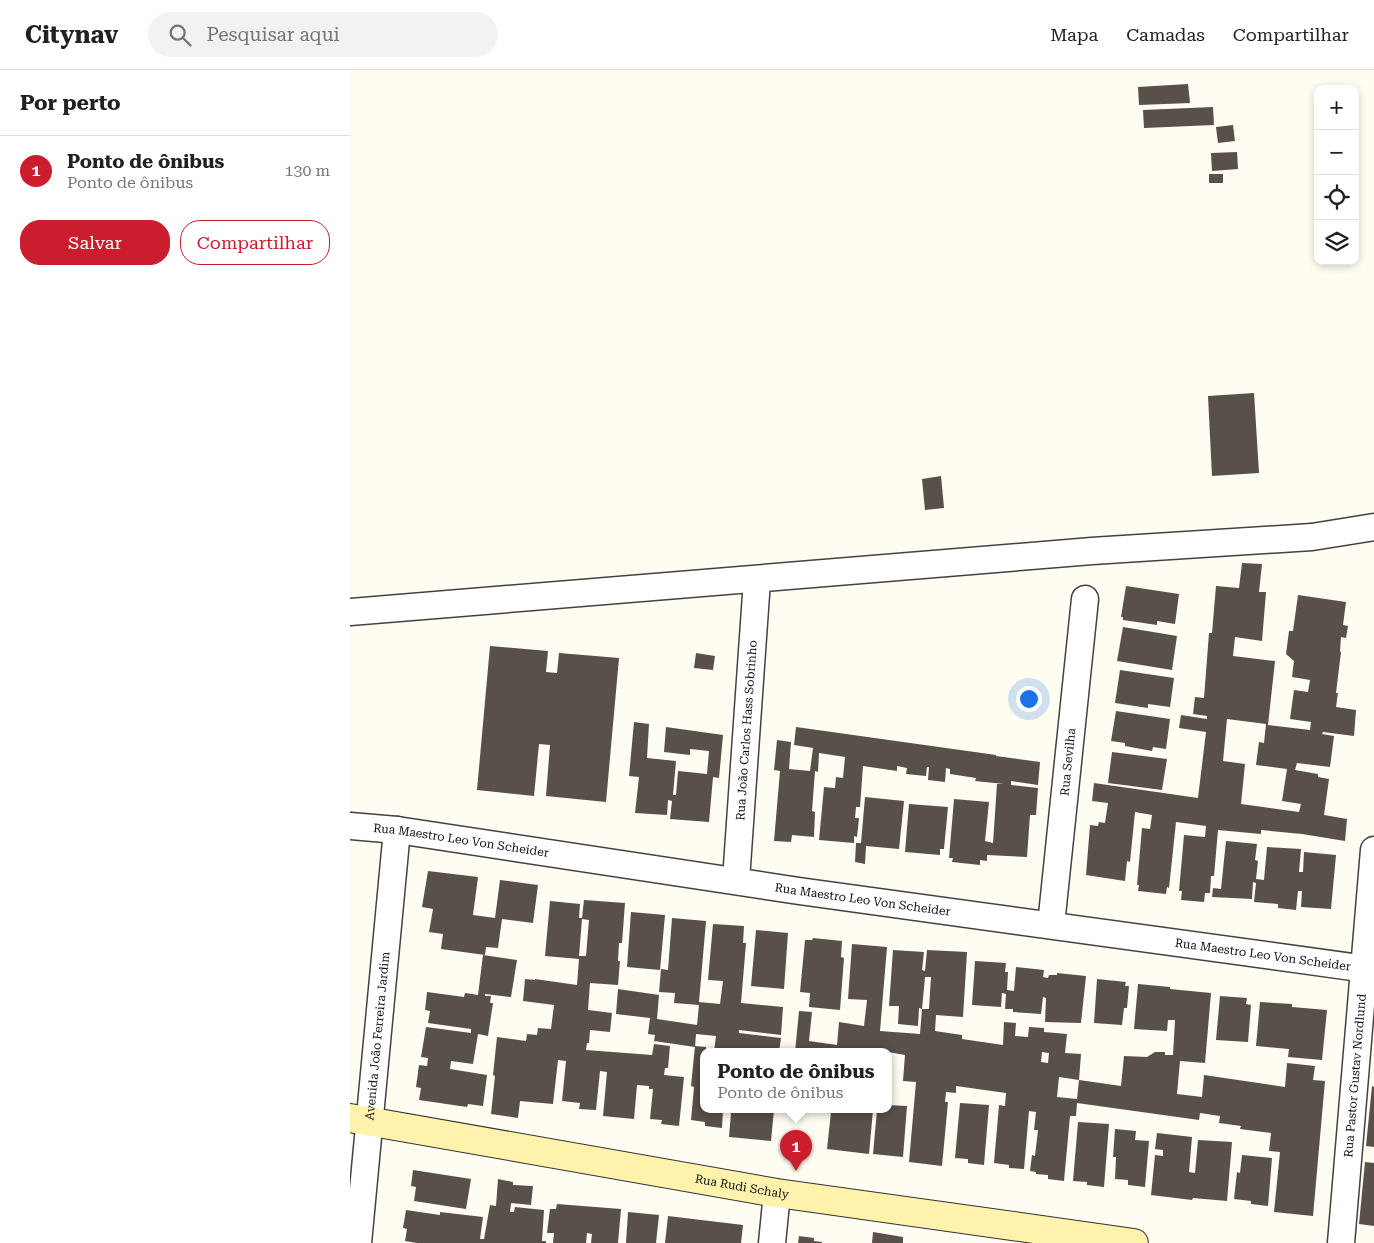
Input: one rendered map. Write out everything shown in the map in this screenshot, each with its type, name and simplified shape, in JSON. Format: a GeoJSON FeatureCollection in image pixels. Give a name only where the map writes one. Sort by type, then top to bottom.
{"type":"FeatureCollection","features":[{"type":"Feature","properties":{"kind":"street"},"geometry":{"type":"LineString","coordinates":[[350,612],[1092,551],[1312,537],[1374,526]]}},
{"type":"Feature","properties":{"kind":"street","name":"Rua João Carlos Hass Sobrinho"},"geometry":{"type":"LineString","coordinates":[[736,880],[757,580]]}},
{"type":"Feature","properties":{"kind":"street","name":"Rua Sevilha"},"geometry":{"type":"LineString","coordinates":[[1051,925],[1085,599]]}},
{"type":"Feature","properties":{"kind":"street","name":"Rua Maestro Leo Von Scheider"},"geometry":{"type":"LineString","coordinates":[[350,826],[397,830],[799,891],[1369,969]]}},
{"type":"Feature","properties":{"kind":"street","name":"Avenida João Ferreira Jardim"},"geometry":{"type":"LineString","coordinates":[[358,1243],[359,1119],[397,830]]}},
{"type":"Feature","properties":{"kind":"street","name":"Rua Pastor Gustav Nordlund"},"geometry":{"type":"LineString","coordinates":[[1342,1243],[1369,969],[1374,850]]}},
{"type":"Feature","properties":{"kind":"street","name":"Rua Rudi Schaly"},"geometry":{"type":"LineString","coordinates":[[359,1119],[777,1193],[1054,1237],[1134,1243]]}},
{"type":"Feature","properties":{"kind":"street"},"geometry":{"type":"LineString","coordinates":[[772,1243],[777,1193]]}},
{"type":"Feature","properties":{"kind":"building"},"geometry":{"type":"Polygon","coordinates":[[[1188,84],[1190,103],[1139,105],[1138,87],[1188,84]]]}},
{"type":"Feature","properties":{"kind":"building"},"geometry":{"type":"Polygon","coordinates":[[[1213,107],[1214,125],[1144,128],[1143,110],[1213,107]]]}},
{"type":"Feature","properties":{"kind":"building"},"geometry":{"type":"Polygon","coordinates":[[[1233,125],[1235,141],[1218,143],[1216,127],[1233,125]]]}},
{"type":"Feature","properties":{"kind":"building"},"geometry":{"type":"Polygon","coordinates":[[[1237,152],[1238,169],[1212,171],[1211,153],[1237,152]]]}},
{"type":"Feature","properties":{"kind":"building"},"geometry":{"type":"Polygon","coordinates":[[[1209,174],[1223,174],[1223,183],[1209,183],[1209,174]]]}},
{"type":"Feature","properties":{"kind":"building"},"geometry":{"type":"Polygon","coordinates":[[[1254,393],[1259,473],[1212,476],[1208,396],[1254,393]]]}},
{"type":"Feature","properties":{"kind":"building"},"geometry":{"type":"Polygon","coordinates":[[[941,476],[944,508],[925,510],[922,479],[941,476]]]}},
{"type":"Feature","properties":{"kind":"building"},"geometry":{"type":"Polygon","coordinates":[[[1242,563],[1262,564],[1259,592],[1266,592],[1262,641],[1235,637],[1233,656],[1275,661],[1268,725],[1310,730],[1311,722],[1290,719],[1294,690],[1308,692],[1310,680],[1292,677],[1294,661],[1286,654],[1289,631],[1293,631],[1298,595],[1346,602],[1343,625],[1348,626],[1346,638],[1341,637],[1336,707],[1356,710],[1354,736],[1323,732],[1322,734],[1334,736],[1330,767],[1297,763],[1295,770],[1318,774],[1318,777],[1329,779],[1324,815],[1347,819],[1345,841],[1261,830],[1261,834],[1218,830],[1214,876],[1211,876],[1210,893],[1205,893],[1204,902],[1181,900],[1182,891],[1179,891],[1184,835],[1205,837],[1206,826],[1176,822],[1169,888],[1167,887],[1166,894],[1138,891],[1142,828],[1150,829],[1152,815],[1135,812],[1130,862],[1127,861],[1125,881],[1086,875],[1090,825],[1098,826],[1099,822],[1105,823],[1108,803],[1092,801],[1094,783],[1198,798],[1206,732],[1179,728],[1181,715],[1207,719],[1207,716],[1193,714],[1195,697],[1204,698],[1209,633],[1212,633],[1216,586],[1239,588],[1242,563]],[[1227,719],[1223,761],[1245,764],[1241,804],[1299,812],[1301,804],[1282,801],[1287,769],[1256,765],[1259,742],[1264,743],[1266,724],[1227,719]]]}},
{"type":"Feature","properties":{"kind":"building"},"geometry":{"type":"Polygon","coordinates":[[[1126,586],[1179,594],[1175,624],[1157,621],[1157,625],[1123,620],[1123,617],[1121,617],[1126,586]]]}},
{"type":"Feature","properties":{"kind":"building"},"geometry":{"type":"Polygon","coordinates":[[[1123,627],[1177,636],[1172,670],[1117,661],[1123,627]]]}},
{"type":"Feature","properties":{"kind":"building"},"geometry":{"type":"Polygon","coordinates":[[[490,646],[548,651],[546,672],[557,673],[559,653],[619,658],[606,802],[546,796],[550,745],[539,744],[534,796],[477,790],[490,646]]]}},
{"type":"Feature","properties":{"kind":"building"},"geometry":{"type":"Polygon","coordinates":[[[696,653],[715,656],[713,670],[694,668],[696,653]]]}},
{"type":"Feature","properties":{"kind":"building"},"geometry":{"type":"Polygon","coordinates":[[[1120,670],[1174,678],[1170,707],[1148,704],[1148,708],[1115,703],[1120,670]]]}},
{"type":"Feature","properties":{"kind":"building"},"geometry":{"type":"Polygon","coordinates":[[[1116,711],[1170,719],[1166,749],[1153,747],[1152,751],[1125,746],[1125,743],[1111,741],[1116,711]]]}},
{"type":"Feature","properties":{"kind":"building"},"geometry":{"type":"Polygon","coordinates":[[[634,722],[649,724],[647,758],[676,761],[673,795],[676,795],[678,771],[707,774],[709,751],[690,749],[690,755],[664,752],[666,727],[723,735],[719,778],[713,777],[709,822],[670,819],[672,801],[668,800],[667,815],[635,813],[639,777],[629,776],[634,722]]]}},
{"type":"Feature","properties":{"kind":"building"},"geometry":{"type":"Polygon","coordinates":[[[796,727],[1040,762],[1038,785],[1011,781],[1011,785],[1038,788],[1036,815],[1030,815],[1027,857],[987,855],[987,861],[980,860],[980,865],[952,862],[953,858],[949,858],[954,799],[989,802],[985,841],[993,843],[997,784],[1004,784],[975,781],[976,778],[950,774],[950,769],[946,768],[945,782],[928,780],[929,767],[927,767],[926,776],[906,774],[907,768],[897,766],[897,771],[863,766],[860,807],[856,807],[855,818],[859,818],[857,837],[854,836],[854,843],[819,840],[824,787],[835,788],[836,777],[843,778],[845,757],[819,753],[818,772],[815,771],[812,811],[815,812],[814,837],[792,835],[791,842],[774,841],[780,771],[774,770],[777,740],[791,742],[789,769],[810,771],[813,748],[794,745],[796,727]]]}},
{"type":"Feature","properties":{"kind":"building"},"geometry":{"type":"Polygon","coordinates":[[[1112,752],[1167,759],[1162,790],[1108,783],[1112,752]]]}},
{"type":"Feature","properties":{"kind":"building"},"geometry":{"type":"Polygon","coordinates":[[[865,797],[904,801],[899,849],[866,846],[865,864],[855,862],[856,843],[861,843],[865,797]]]}},
{"type":"Feature","properties":{"kind":"building"},"geometry":{"type":"Polygon","coordinates":[[[909,804],[948,807],[944,849],[940,849],[940,855],[905,852],[909,804]]]}},
{"type":"Feature","properties":{"kind":"building"},"geometry":{"type":"Polygon","coordinates":[[[1226,841],[1257,844],[1255,860],[1258,861],[1256,879],[1264,880],[1267,847],[1301,849],[1299,872],[1303,872],[1304,852],[1336,855],[1331,909],[1301,907],[1302,891],[1298,891],[1296,910],[1278,908],[1278,904],[1254,902],[1256,883],[1253,882],[1252,899],[1212,897],[1213,888],[1221,889],[1226,841]]]}},
{"type":"Feature","properties":{"kind":"building"},"geometry":{"type":"Polygon","coordinates":[[[428,871],[478,877],[473,915],[495,918],[500,880],[538,885],[533,923],[502,919],[498,948],[486,947],[485,955],[441,949],[443,934],[429,932],[433,909],[422,907],[428,871]]]}},
{"type":"Feature","properties":{"kind":"building"},"geometry":{"type":"Polygon","coordinates":[[[584,900],[625,903],[622,943],[619,943],[618,985],[590,983],[588,1010],[612,1013],[610,1032],[590,1030],[589,1043],[587,1043],[586,1050],[652,1055],[654,1044],[670,1046],[668,1068],[665,1068],[664,1075],[684,1077],[679,1126],[661,1124],[662,1120],[650,1119],[653,1089],[649,1089],[649,1086],[637,1085],[634,1119],[603,1116],[607,1072],[600,1071],[596,1110],[579,1109],[580,1103],[562,1101],[566,1061],[558,1060],[553,1104],[520,1101],[518,1118],[491,1114],[497,1037],[526,1041],[527,1034],[537,1035],[538,1028],[551,1029],[554,1005],[523,1001],[525,979],[577,985],[579,959],[545,956],[550,901],[580,904],[579,918],[582,918],[584,900]],[[582,919],[579,956],[586,956],[589,920],[582,919]]]}},
{"type":"Feature","properties":{"kind":"building"},"geometry":{"type":"Polygon","coordinates":[[[631,912],[665,915],[660,970],[627,967],[631,912]]]}},
{"type":"Feature","properties":{"kind":"building"},"geometry":{"type":"Polygon","coordinates":[[[672,918],[706,921],[699,1002],[720,1004],[723,981],[708,980],[713,924],[744,926],[743,943],[746,943],[741,1003],[783,1007],[781,1035],[739,1030],[739,1033],[781,1038],[780,1048],[714,1048],[716,1036],[696,1034],[695,1047],[654,1041],[655,1035],[648,1034],[650,1018],[616,1014],[618,989],[659,995],[657,1019],[697,1025],[699,1005],[674,1003],[675,993],[659,992],[661,969],[668,970],[672,918]]]}},
{"type":"Feature","properties":{"kind":"building"},"geometry":{"type":"Polygon","coordinates":[[[756,930],[788,933],[784,989],[751,986],[756,930]]]}},
{"type":"Feature","properties":{"kind":"building"},"geometry":{"type":"Polygon","coordinates":[[[813,938],[842,941],[841,957],[844,958],[840,1010],[809,1007],[810,993],[800,992],[805,940],[812,940],[813,938]]]}},
{"type":"Feature","properties":{"kind":"building"},"geometry":{"type":"Polygon","coordinates":[[[852,944],[887,947],[880,1031],[920,1034],[922,1009],[919,1008],[918,1026],[898,1024],[899,1006],[889,1006],[893,950],[924,952],[922,970],[925,971],[927,950],[967,952],[963,1017],[936,1015],[935,1031],[962,1035],[962,1039],[1003,1045],[1004,1022],[1016,1023],[1015,1036],[1028,1037],[1029,1027],[1044,1028],[1044,1032],[1067,1034],[1065,1053],[1081,1054],[1079,1080],[1121,1086],[1124,1056],[1147,1057],[1155,1052],[1165,1052],[1165,1055],[1173,1055],[1175,1020],[1168,1020],[1167,1031],[1134,1029],[1138,984],[1211,993],[1205,1063],[1180,1061],[1177,1094],[1202,1097],[1204,1075],[1285,1087],[1287,1063],[1315,1066],[1313,1080],[1325,1081],[1313,1216],[1274,1212],[1280,1152],[1269,1151],[1271,1133],[1240,1129],[1241,1126],[1219,1123],[1220,1116],[1200,1113],[1199,1120],[1077,1103],[1076,1116],[1070,1116],[1064,1181],[1048,1179],[1048,1175],[1036,1174],[1036,1172],[1030,1171],[1032,1155],[1035,1156],[1038,1130],[1034,1130],[1036,1112],[1029,1111],[1024,1169],[1009,1168],[1009,1165],[994,1163],[999,1105],[1005,1106],[1006,1093],[956,1086],[956,1093],[946,1092],[945,1102],[948,1102],[942,1166],[909,1162],[916,1082],[903,1081],[905,1055],[892,1053],[892,1048],[795,1048],[799,1011],[812,1012],[809,1041],[837,1045],[839,1022],[864,1026],[867,1000],[848,999],[852,944]],[[925,977],[922,1009],[929,1009],[931,977],[925,977]],[[1042,1052],[1041,1062],[1048,1063],[1049,1053],[1042,1052]],[[1059,1077],[1057,1097],[1077,1099],[1079,1080],[1059,1077]]]}},
{"type":"Feature","properties":{"kind":"building"},"geometry":{"type":"Polygon","coordinates":[[[483,955],[517,960],[511,997],[485,994],[485,996],[491,996],[490,1003],[493,1003],[488,1036],[478,1034],[473,1064],[451,1061],[450,1069],[487,1075],[483,1106],[468,1104],[467,1107],[419,1100],[421,1088],[416,1087],[419,1065],[427,1066],[428,1058],[421,1057],[426,1027],[471,1033],[471,1029],[428,1023],[430,1011],[425,1010],[427,992],[464,997],[465,993],[478,995],[483,955]]]}},
{"type":"Feature","properties":{"kind":"building"},"geometry":{"type":"Polygon","coordinates":[[[975,961],[1006,963],[1005,972],[1008,972],[1007,990],[1014,991],[1016,967],[1044,970],[1043,977],[1048,978],[1049,975],[1057,975],[1057,973],[1086,976],[1081,1023],[1045,1022],[1046,998],[1043,997],[1041,1014],[1013,1012],[1013,1009],[1005,1009],[1006,994],[1002,993],[1001,1007],[972,1005],[975,961]]]}},
{"type":"Feature","properties":{"kind":"building"},"geometry":{"type":"Polygon","coordinates":[[[1097,979],[1126,982],[1125,986],[1129,986],[1127,1008],[1124,1008],[1122,1025],[1094,1023],[1097,979]]]}},
{"type":"Feature","properties":{"kind":"building"},"geometry":{"type":"Polygon","coordinates":[[[1220,996],[1247,998],[1246,1004],[1251,1005],[1248,1042],[1216,1040],[1220,996]]]}},
{"type":"Feature","properties":{"kind":"building"},"geometry":{"type":"Polygon","coordinates":[[[1260,1002],[1292,1004],[1292,1007],[1327,1010],[1322,1060],[1288,1057],[1289,1049],[1256,1046],[1260,1002]]]}},
{"type":"Feature","properties":{"kind":"building"},"geometry":{"type":"Polygon","coordinates":[[[695,1046],[706,1047],[700,1048],[700,1113],[723,1113],[722,1128],[705,1126],[705,1122],[691,1120],[694,1087],[691,1086],[695,1046]]]}},
{"type":"Feature","properties":{"kind":"building"},"geometry":{"type":"Polygon","coordinates":[[[1372,1086],[1374,1087],[1374,1147],[1366,1146],[1372,1086]]]}},
{"type":"Feature","properties":{"kind":"building"},"geometry":{"type":"Polygon","coordinates":[[[960,1103],[989,1105],[984,1165],[968,1163],[968,1159],[955,1158],[960,1103]]]}},
{"type":"Feature","properties":{"kind":"building"},"geometry":{"type":"Polygon","coordinates":[[[892,1105],[907,1106],[903,1157],[873,1154],[877,1113],[892,1113],[892,1105]]]}},
{"type":"Feature","properties":{"kind":"building"},"geometry":{"type":"Polygon","coordinates":[[[731,1113],[774,1113],[771,1141],[729,1137],[731,1113]]]}},
{"type":"Feature","properties":{"kind":"building"},"geometry":{"type":"Polygon","coordinates":[[[831,1113],[873,1113],[869,1154],[827,1149],[831,1113]]]}},
{"type":"Feature","properties":{"kind":"building"},"geometry":{"type":"Polygon","coordinates":[[[1078,1122],[1109,1124],[1104,1187],[1087,1185],[1087,1182],[1073,1181],[1078,1122]]]}},
{"type":"Feature","properties":{"kind":"building"},"geometry":{"type":"Polygon","coordinates":[[[1115,1129],[1136,1131],[1135,1140],[1149,1141],[1145,1187],[1128,1185],[1128,1180],[1115,1179],[1116,1157],[1113,1157],[1115,1129]]]}},
{"type":"Feature","properties":{"kind":"building"},"geometry":{"type":"Polygon","coordinates":[[[1157,1133],[1192,1137],[1189,1172],[1195,1173],[1198,1140],[1232,1142],[1227,1201],[1193,1198],[1192,1200],[1151,1195],[1155,1155],[1163,1156],[1163,1150],[1155,1149],[1157,1133]]]}},
{"type":"Feature","properties":{"kind":"building"},"geometry":{"type":"Polygon","coordinates":[[[1242,1155],[1272,1158],[1268,1206],[1234,1199],[1237,1172],[1240,1173],[1242,1155]]]}},
{"type":"Feature","properties":{"kind":"building"},"geometry":{"type":"Polygon","coordinates":[[[1365,1162],[1374,1163],[1374,1226],[1359,1224],[1365,1162]]]}},
{"type":"Feature","properties":{"kind":"building"},"geometry":{"type":"Polygon","coordinates":[[[413,1170],[471,1179],[466,1209],[414,1201],[416,1187],[411,1186],[413,1170]]]}},
{"type":"Feature","properties":{"kind":"building"},"geometry":{"type":"Polygon","coordinates":[[[498,1179],[513,1182],[513,1185],[533,1186],[531,1205],[511,1203],[510,1212],[514,1212],[515,1207],[544,1210],[542,1241],[546,1241],[546,1243],[417,1243],[405,1241],[407,1229],[403,1228],[406,1210],[440,1215],[440,1212],[483,1217],[480,1239],[484,1239],[490,1205],[496,1206],[498,1179]]]}},
{"type":"Feature","properties":{"kind":"building"},"geometry":{"type":"Polygon","coordinates":[[[557,1204],[621,1209],[618,1243],[591,1243],[592,1234],[587,1233],[586,1243],[553,1243],[554,1233],[547,1233],[550,1209],[556,1209],[557,1204]]]}},
{"type":"Feature","properties":{"kind":"building"},"geometry":{"type":"Polygon","coordinates":[[[628,1212],[659,1215],[656,1243],[626,1243],[628,1212]]]}},
{"type":"Feature","properties":{"kind":"building"},"geometry":{"type":"Polygon","coordinates":[[[668,1216],[743,1225],[741,1243],[665,1243],[668,1216]]]}},
{"type":"Feature","properties":{"kind":"building"},"geometry":{"type":"Polygon","coordinates":[[[873,1232],[903,1237],[903,1243],[872,1243],[873,1232]]]}},
{"type":"Feature","properties":{"kind":"building"},"geometry":{"type":"Polygon","coordinates":[[[799,1236],[814,1238],[814,1241],[822,1243],[798,1243],[799,1236]]]}},
{"type":"Feature","properties":{"kind":"place","name":"Ponto de ônibus"},"geometry":{"type":"Point","coordinates":[796,1171]}}]}
